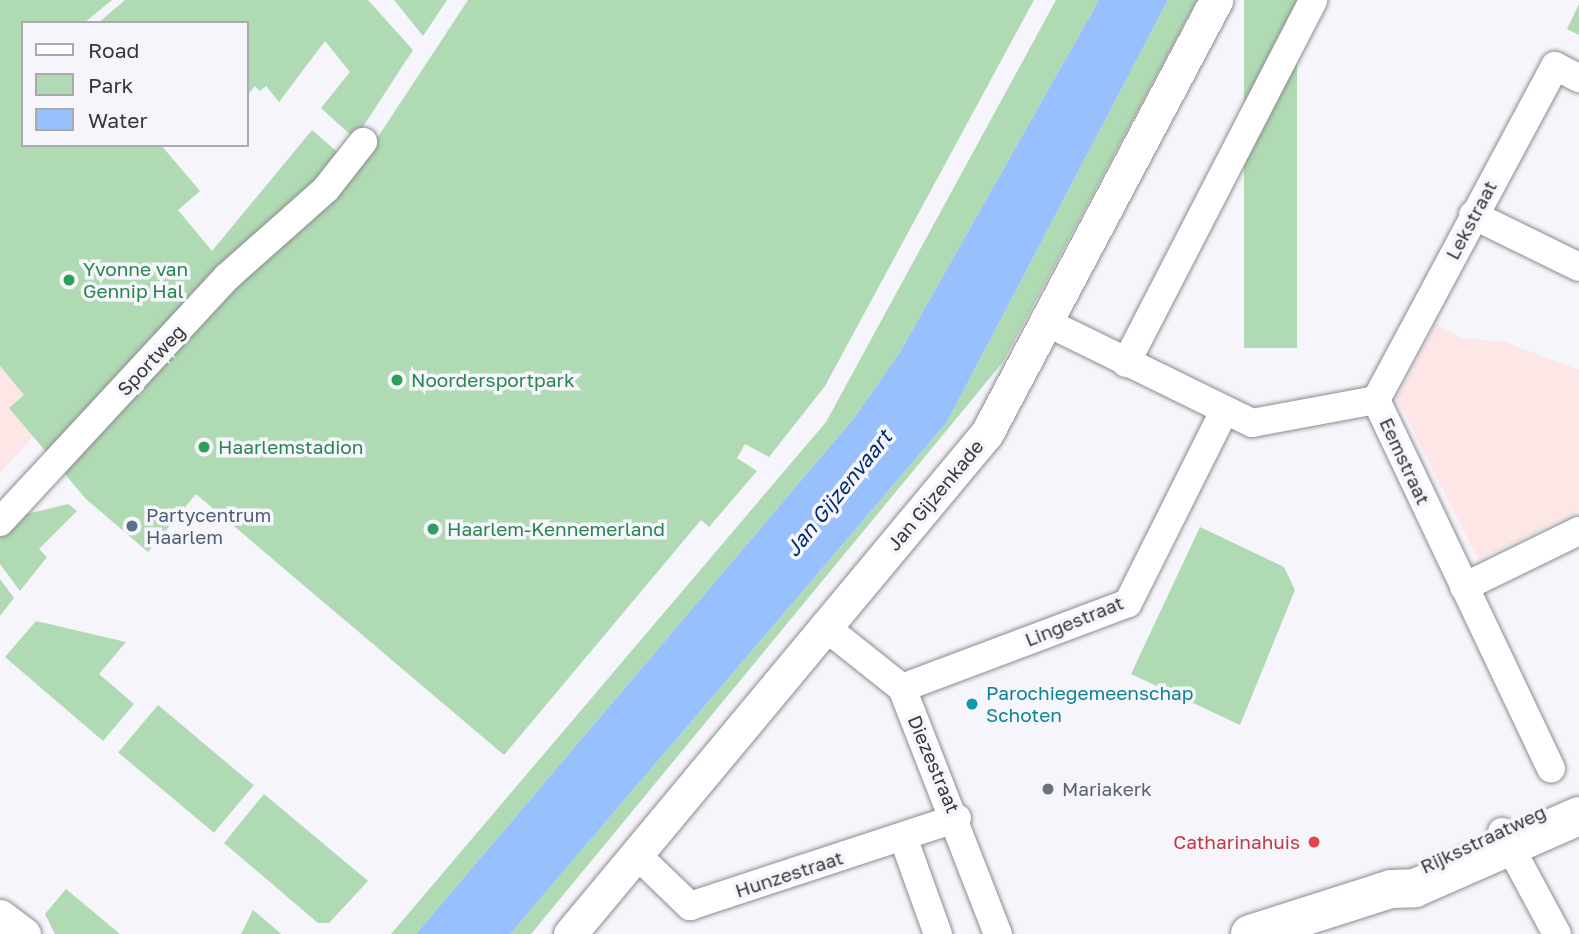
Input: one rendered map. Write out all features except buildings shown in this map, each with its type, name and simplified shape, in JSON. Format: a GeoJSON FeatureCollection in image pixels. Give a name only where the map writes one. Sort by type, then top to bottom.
{"type":"FeatureCollection","features":[{"type":"Feature","properties":{"kind":"main road","name":"Rijksstraatweg"},"geometry":{"type":"LineString","coordinates":[[1507,840],[1579,795]]}},
{"type":"Feature","properties":{"kind":"main road","name":"Rijksstraatweg"},"geometry":{"type":"LineString","coordinates":[[1250,934],[1294,928],[1391,889],[1410,873],[1579,816]]}},
{"type":"Feature","properties":{"kind":"street","name":"Jan Gijzenkade"},"geometry":{"type":"LineString","coordinates":[[570,934],[987,433],[1216,0]]}},
{"type":"Feature","properties":{"kind":"street"},"geometry":{"type":"LineString","coordinates":[[1126,363],[1313,0]]}},
{"type":"Feature","properties":{"kind":"street","name":"Lekstraat"},"geometry":{"type":"LineString","coordinates":[[1376,400],[1555,66],[1579,78]]}},
{"type":"Feature","properties":{"kind":"street","name":"Sportweg"},"geometry":{"type":"LineString","coordinates":[[0,522],[227,277],[326,189],[363,142]]}},
{"type":"Feature","properties":{"kind":"street"},"geometry":{"type":"LineString","coordinates":[[1473,215],[1579,267]]}},
{"type":"Feature","properties":{"kind":"street","name":"Eemstraat"},"geometry":{"type":"LineString","coordinates":[[1044,321],[1223,413],[1252,423],[1376,400],[1551,769]]}},
{"type":"Feature","properties":{"kind":"street","name":"Lingestraat"},"geometry":{"type":"LineString","coordinates":[[902,688],[1128,603],[1223,413]]}},
{"type":"Feature","properties":{"kind":"street"},"geometry":{"type":"LineString","coordinates":[[1464,587],[1579,531]]}},
{"type":"Feature","properties":{"kind":"street","name":"Diezestraat"},"geometry":{"type":"LineString","coordinates":[[824,626],[902,688],[957,818],[998,934]]}},
{"type":"Feature","properties":{"kind":"street","name":"Hunzestraat"},"geometry":{"type":"LineString","coordinates":[[637,855],[690,906],[957,818]]}},
{"type":"Feature","properties":{"kind":"street"},"geometry":{"type":"LineString","coordinates":[[903,837],[938,934]]}},
{"type":"Feature","properties":{"kind":"street"},"geometry":{"type":"LineString","coordinates":[[1507,840],[1564,929]]}},
{"type":"Feature","properties":{"kind":"street"},"geometry":{"type":"LineString","coordinates":[[0,916],[24,934]]}},
{"type":"Feature","properties":{"kind":"street"},"geometry":{"type":"LineString","coordinates":[[0,926],[4,934]]}},
{"type":"Feature","properties":{"kind":"shaded area"},"geometry":{"type":"Polygon","coordinates":[[[1436,324],[1461,338],[1505,342],[1579,370],[1579,511],[1478,560],[1397,398],[1436,324]]]}},
{"type":"Feature","properties":{"kind":"shaded area"},"geometry":{"type":"Polygon","coordinates":[[[0,366],[24,395],[10,408],[34,436],[0,473],[0,366]]]}},
{"type":"Feature","properties":{"kind":"green space","name":"Noordersportpark"},"geometry":{"type":"Polygon","coordinates":[[[0,0],[112,0],[86,21],[21,21],[21,147],[163,147],[200,191],[178,210],[212,251],[312,130],[342,156],[370,149],[468,0],[1034,0],[825,386],[769,457],[745,444],[737,458],[757,471],[709,527],[701,520],[504,755],[196,494],[148,552],[86,499],[9,408],[24,395],[0,366],[0,0]]]}},
{"type":"Feature","properties":{"kind":"green space"},"geometry":{"type":"Polygon","coordinates":[[[125,0],[368,0],[413,50],[355,139],[321,108],[350,72],[325,41],[279,102],[266,86],[260,91],[255,86],[248,95],[248,21],[100,21],[125,0]]]}},
{"type":"Feature","properties":{"kind":"green space"},"geometry":{"type":"Polygon","coordinates":[[[394,0],[447,0],[423,36],[394,0]]]}},
{"type":"Feature","properties":{"kind":"green space"},"geometry":{"type":"Polygon","coordinates":[[[1056,0],[1099,0],[900,352],[855,417],[416,934],[391,934],[826,422],[1056,0]]]}},
{"type":"Feature","properties":{"kind":"green space"},"geometry":{"type":"Polygon","coordinates":[[[1168,0],[1197,0],[1003,362],[531,934],[510,934],[947,422],[1168,0]]]}},
{"type":"Feature","properties":{"kind":"green space"},"geometry":{"type":"Polygon","coordinates":[[[1244,0],[1297,0],[1297,348],[1244,348],[1244,0]]]}},
{"type":"Feature","properties":{"kind":"green space"},"geometry":{"type":"Polygon","coordinates":[[[1579,4],[1579,35],[1567,29],[1579,4]]]}},
{"type":"Feature","properties":{"kind":"green space"},"geometry":{"type":"Polygon","coordinates":[[[68,504],[77,511],[39,549],[47,557],[20,591],[0,564],[0,536],[19,516],[68,504]]]}},
{"type":"Feature","properties":{"kind":"green space"},"geometry":{"type":"Polygon","coordinates":[[[1200,527],[1284,567],[1295,590],[1240,725],[1131,674],[1200,527]]]}},
{"type":"Feature","properties":{"kind":"green space"},"geometry":{"type":"Polygon","coordinates":[[[0,579],[14,598],[0,616],[0,579]]]}},
{"type":"Feature","properties":{"kind":"green space"},"geometry":{"type":"Polygon","coordinates":[[[36,621],[126,642],[99,674],[134,704],[103,741],[5,657],[36,621]]]}},
{"type":"Feature","properties":{"kind":"green space"},"geometry":{"type":"Polygon","coordinates":[[[158,705],[254,785],[214,833],[118,752],[158,705]]]}},
{"type":"Feature","properties":{"kind":"green space"},"geometry":{"type":"Polygon","coordinates":[[[264,794],[368,881],[329,923],[318,923],[224,843],[264,794]]]}},
{"type":"Feature","properties":{"kind":"green space"},"geometry":{"type":"Polygon","coordinates":[[[66,889],[120,934],[55,934],[45,914],[66,889]]]}},
{"type":"Feature","properties":{"kind":"green space"},"geometry":{"type":"Polygon","coordinates":[[[253,910],[278,931],[281,934],[241,934],[253,910]]]}},
{"type":"Feature","properties":{"kind":"water","name":"Jan Gijzenvaart"},"geometry":{"type":"Polygon","coordinates":[[[1099,0],[1168,0],[947,422],[510,934],[416,934],[855,417],[900,352],[1099,0]]]}},
{"type":"Feature","properties":{"kind":"place","name":"Yvonne van Gennip Hal"},"geometry":{"type":"Point","coordinates":[69,280]}},
{"type":"Feature","properties":{"kind":"place","name":"Noordersportpark"},"geometry":{"type":"Point","coordinates":[397,380]}},
{"type":"Feature","properties":{"kind":"place","name":"Haarlemstadion"},"geometry":{"type":"Point","coordinates":[204,447]}},
{"type":"Feature","properties":{"kind":"place","name":"Partycentrum Haarlem"},"geometry":{"type":"Point","coordinates":[132,526]}},
{"type":"Feature","properties":{"kind":"place","name":"Haarlem-Kennemerland"},"geometry":{"type":"Point","coordinates":[433,529]}},
{"type":"Feature","properties":{"kind":"place","name":"Parochiegemeenschap Schoten"},"geometry":{"type":"Point","coordinates":[972,704]}},
{"type":"Feature","properties":{"kind":"place","name":"Mariakerk"},"geometry":{"type":"Point","coordinates":[1048,789]}},
{"type":"Feature","properties":{"kind":"place","name":"Catharinahuis"},"geometry":{"type":"Point","coordinates":[1314,842]}}]}
